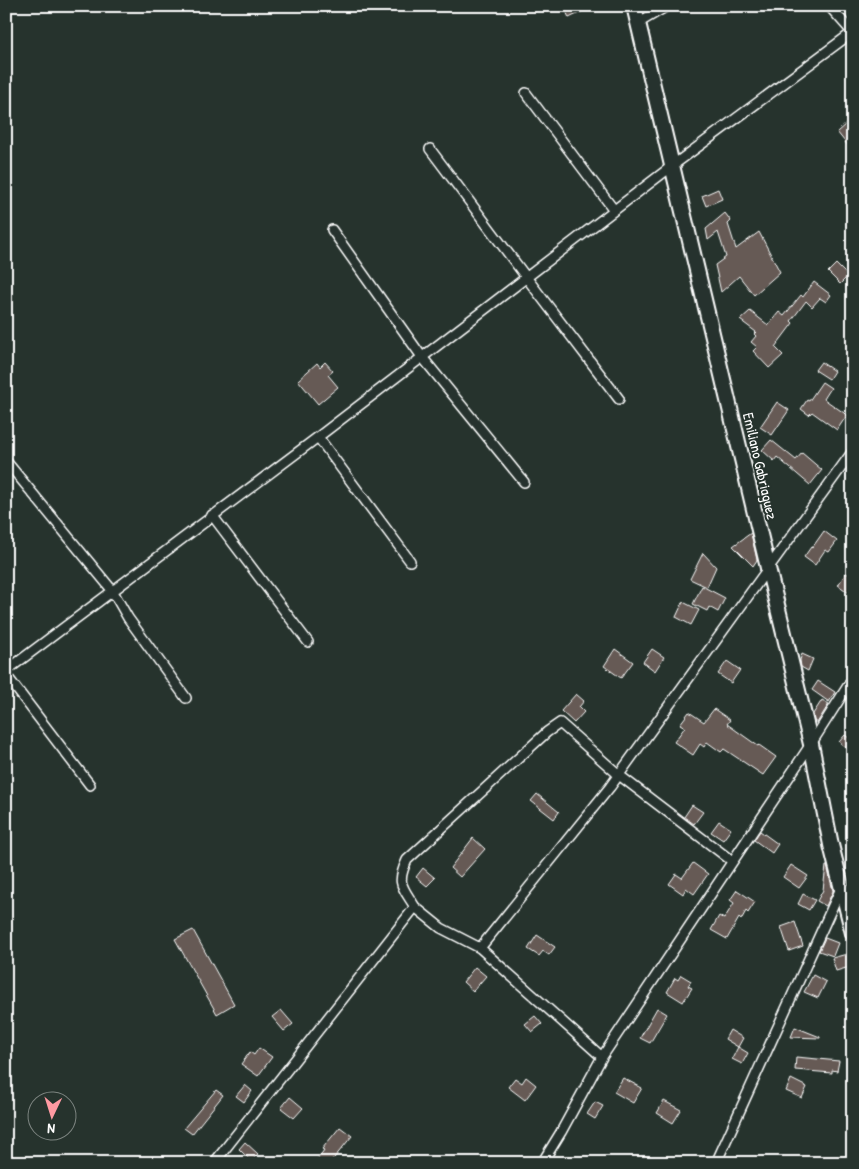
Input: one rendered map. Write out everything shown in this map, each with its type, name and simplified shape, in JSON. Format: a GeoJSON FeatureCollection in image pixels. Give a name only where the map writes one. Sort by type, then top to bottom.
{"type":"FeatureCollection","features":[{"type":"Feature","properties":{"kind":"main road","name":"Emiliano Gabriaguez"},"geometry":{"type":"LineString","coordinates":[[635,7],[811,744],[831,845],[853,934]]}},
{"type":"Feature","properties":{"kind":"street"},"geometry":{"type":"LineString","coordinates":[[638,23],[667,6]]}},
{"type":"Feature","properties":{"kind":"street"},"geometry":{"type":"LineString","coordinates":[[6,671],[318,437],[672,166],[853,33],[829,6]]}},
{"type":"Feature","properties":{"kind":"street"},"geometry":{"type":"LineString","coordinates":[[526,93],[614,210]]}},
{"type":"Feature","properties":{"kind":"street"},"geometry":{"type":"LineString","coordinates":[[430,149],[620,398]]}},
{"type":"Feature","properties":{"kind":"street"},"geometry":{"type":"LineString","coordinates":[[332,230],[422,357],[524,482]]}},
{"type":"Feature","properties":{"kind":"street"},"geometry":{"type":"LineString","coordinates":[[318,437],[410,561]]}},
{"type":"Feature","properties":{"kind":"street"},"geometry":{"type":"LineString","coordinates":[[480,948],[619,775],[853,451]]}},
{"type":"Feature","properties":{"kind":"street"},"geometry":{"type":"LineString","coordinates":[[6,461],[112,590],[128,618],[186,698]]}},
{"type":"Feature","properties":{"kind":"street"},"geometry":{"type":"LineString","coordinates":[[212,515],[308,642]]}},
{"type":"Feature","properties":{"kind":"street"},"geometry":{"type":"LineString","coordinates":[[6,675],[90,785]]}},
{"type":"Feature","properties":{"kind":"street"},"geometry":{"type":"LineString","coordinates":[[542,1163],[602,1057],[853,678]]}},
{"type":"Feature","properties":{"kind":"street"},"geometry":{"type":"LineString","coordinates":[[602,1057],[480,948],[441,928],[414,908],[401,886],[400,874],[407,860],[560,722],[619,775],[732,861]]}},
{"type":"Feature","properties":{"kind":"street"},"geometry":{"type":"LineString","coordinates":[[716,1163],[841,887]]}},
{"type":"Feature","properties":{"kind":"street"},"geometry":{"type":"LineString","coordinates":[[214,1163],[414,908]]}},
{"type":"Feature","properties":{"kind":"building"},"geometry":{"type":"Polygon","coordinates":[[[564,6],[594,6],[569,18],[564,6]]]}},
{"type":"Feature","properties":{"kind":"building"},"geometry":{"type":"Polygon","coordinates":[[[846,124],[853,133],[853,152],[837,132],[846,124]]]}},
{"type":"Feature","properties":{"kind":"building"},"geometry":{"type":"Polygon","coordinates":[[[718,189],[722,199],[706,206],[702,196],[718,189]]]}},
{"type":"Feature","properties":{"kind":"building"},"geometry":{"type":"Polygon","coordinates":[[[725,213],[731,221],[728,224],[736,249],[759,232],[780,272],[754,295],[739,276],[721,292],[715,265],[726,257],[718,232],[708,240],[706,229],[725,213]]]}},
{"type":"Feature","properties":{"kind":"building"},"geometry":{"type":"Polygon","coordinates":[[[836,264],[848,276],[840,284],[828,272],[836,264]]]}},
{"type":"Feature","properties":{"kind":"building"},"geometry":{"type":"Polygon","coordinates":[[[814,282],[831,295],[826,302],[820,298],[812,307],[806,301],[791,321],[793,323],[775,347],[783,355],[769,368],[753,351],[757,347],[751,342],[756,336],[754,334],[756,332],[740,320],[750,311],[768,325],[779,312],[784,316],[801,295],[803,297],[814,282]]]}},
{"type":"Feature","properties":{"kind":"building"},"geometry":{"type":"Polygon","coordinates":[[[325,362],[333,371],[328,375],[338,387],[318,404],[298,380],[317,363],[320,367],[325,362]]]}},
{"type":"Feature","properties":{"kind":"building"},"geometry":{"type":"Polygon","coordinates":[[[821,362],[834,371],[829,379],[815,370],[821,362]]]}},
{"type":"Feature","properties":{"kind":"building"},"geometry":{"type":"Polygon","coordinates":[[[822,382],[831,388],[824,399],[847,415],[837,430],[812,412],[809,415],[801,409],[822,382]]]}},
{"type":"Feature","properties":{"kind":"building"},"geometry":{"type":"Polygon","coordinates":[[[777,402],[789,410],[772,435],[760,427],[777,402]]]}},
{"type":"Feature","properties":{"kind":"building"},"geometry":{"type":"Polygon","coordinates":[[[771,440],[796,460],[802,453],[822,470],[810,485],[777,457],[774,461],[762,450],[771,440]]]}},
{"type":"Feature","properties":{"kind":"building"},"geometry":{"type":"Polygon","coordinates":[[[824,531],[837,541],[829,552],[825,550],[815,565],[804,557],[824,531]]]}},
{"type":"Feature","properties":{"kind":"building"},"geometry":{"type":"Polygon","coordinates":[[[751,533],[757,560],[753,566],[733,546],[751,533]]]}},
{"type":"Feature","properties":{"kind":"building"},"geometry":{"type":"Polygon","coordinates":[[[703,553],[716,567],[707,587],[690,579],[703,553]]]}},
{"type":"Feature","properties":{"kind":"building"},"geometry":{"type":"Polygon","coordinates":[[[846,573],[853,577],[853,588],[849,593],[838,585],[846,573]]]}},
{"type":"Feature","properties":{"kind":"building"},"geometry":{"type":"Polygon","coordinates":[[[702,586],[725,598],[718,612],[709,607],[707,611],[693,604],[702,586]]]}},
{"type":"Feature","properties":{"kind":"building"},"geometry":{"type":"Polygon","coordinates":[[[683,602],[699,610],[691,625],[676,617],[683,602]]]}},
{"type":"Feature","properties":{"kind":"building"},"geometry":{"type":"Polygon","coordinates":[[[615,649],[633,662],[621,678],[604,666],[615,649]]]}},
{"type":"Feature","properties":{"kind":"building"},"geometry":{"type":"Polygon","coordinates":[[[652,649],[664,657],[655,671],[643,662],[652,649]]]}},
{"type":"Feature","properties":{"kind":"building"},"geometry":{"type":"Polygon","coordinates":[[[802,654],[813,659],[808,671],[801,667],[800,660],[802,654]]]}},
{"type":"Feature","properties":{"kind":"building"},"geometry":{"type":"Polygon","coordinates":[[[727,661],[740,670],[731,683],[718,674],[727,661]]]}},
{"type":"Feature","properties":{"kind":"building"},"geometry":{"type":"Polygon","coordinates":[[[818,681],[835,692],[829,702],[812,690],[818,681]]]}},
{"type":"Feature","properties":{"kind":"building"},"geometry":{"type":"Polygon","coordinates":[[[576,694],[584,701],[579,707],[584,712],[574,723],[561,711],[576,694]]]}},
{"type":"Feature","properties":{"kind":"building"},"geometry":{"type":"Polygon","coordinates":[[[822,700],[829,704],[817,723],[814,721],[813,714],[822,700]]]}},
{"type":"Feature","properties":{"kind":"building"},"geometry":{"type":"Polygon","coordinates":[[[714,709],[730,720],[727,724],[776,757],[763,775],[724,749],[721,752],[707,742],[704,747],[700,744],[693,755],[674,742],[685,727],[680,724],[689,712],[704,722],[714,709]]]}},
{"type":"Feature","properties":{"kind":"building"},"geometry":{"type":"Polygon","coordinates":[[[845,735],[853,741],[853,753],[839,742],[845,735]]]}},
{"type":"Feature","properties":{"kind":"building"},"geometry":{"type":"Polygon","coordinates":[[[537,794],[559,812],[554,819],[531,801],[537,794]]]}},
{"type":"Feature","properties":{"kind":"building"},"geometry":{"type":"Polygon","coordinates":[[[692,805],[703,812],[694,824],[684,817],[692,805]]]}},
{"type":"Feature","properties":{"kind":"building"},"geometry":{"type":"Polygon","coordinates":[[[719,821],[731,829],[723,840],[711,832],[719,821]]]}},
{"type":"Feature","properties":{"kind":"building"},"geometry":{"type":"Polygon","coordinates":[[[760,831],[778,844],[772,853],[754,840],[760,831]]]}},
{"type":"Feature","properties":{"kind":"building"},"geometry":{"type":"Polygon","coordinates":[[[473,838],[485,849],[460,877],[450,868],[473,838]]]}},
{"type":"Feature","properties":{"kind":"building"},"geometry":{"type":"Polygon","coordinates":[[[693,863],[708,874],[694,894],[686,888],[683,894],[669,884],[676,874],[682,878],[693,863]]]}},
{"type":"Feature","properties":{"kind":"building"},"geometry":{"type":"Polygon","coordinates":[[[791,865],[808,876],[799,888],[783,877],[791,865]]]}},
{"type":"Feature","properties":{"kind":"building"},"geometry":{"type":"Polygon","coordinates":[[[826,866],[833,891],[826,906],[817,901],[823,890],[826,866]]]}},
{"type":"Feature","properties":{"kind":"building"},"geometry":{"type":"Polygon","coordinates":[[[423,868],[435,878],[427,886],[416,877],[423,868]]]}},
{"type":"Feature","properties":{"kind":"building"},"geometry":{"type":"Polygon","coordinates":[[[737,890],[755,902],[748,913],[746,911],[741,920],[739,918],[727,939],[711,930],[719,916],[724,919],[734,903],[730,900],[737,890]]]}},
{"type":"Feature","properties":{"kind":"building"},"geometry":{"type":"Polygon","coordinates":[[[803,894],[815,900],[809,910],[798,904],[803,894]]]}},
{"type":"Feature","properties":{"kind":"building"},"geometry":{"type":"Polygon","coordinates":[[[795,922],[803,946],[789,951],[781,927],[795,922]]]}},
{"type":"Feature","properties":{"kind":"building"},"geometry":{"type":"Polygon","coordinates":[[[193,930],[234,1004],[217,1014],[175,939],[193,930]]]}},
{"type":"Feature","properties":{"kind":"building"},"geometry":{"type":"Polygon","coordinates":[[[537,935],[555,947],[549,955],[543,951],[539,956],[528,949],[537,935]]]}},
{"type":"Feature","properties":{"kind":"building"},"geometry":{"type":"Polygon","coordinates":[[[825,938],[838,943],[833,956],[819,951],[825,938]]]}},
{"type":"Feature","properties":{"kind":"building"},"geometry":{"type":"Polygon","coordinates":[[[851,953],[853,966],[836,971],[832,958],[851,953]]]}},
{"type":"Feature","properties":{"kind":"building"},"geometry":{"type":"Polygon","coordinates":[[[475,967],[486,976],[473,991],[463,982],[475,967]]]}},
{"type":"Feature","properties":{"kind":"building"},"geometry":{"type":"Polygon","coordinates":[[[681,975],[691,981],[688,986],[692,988],[683,1002],[667,992],[675,978],[678,980],[681,975]]]}},
{"type":"Feature","properties":{"kind":"building"},"geometry":{"type":"Polygon","coordinates":[[[813,975],[826,982],[818,998],[804,992],[813,975]]]}},
{"type":"Feature","properties":{"kind":"building"},"geometry":{"type":"Polygon","coordinates":[[[657,1008],[667,1014],[650,1043],[640,1038],[657,1008]]]}},
{"type":"Feature","properties":{"kind":"building"},"geometry":{"type":"Polygon","coordinates":[[[281,1010],[293,1024],[284,1031],[272,1017],[281,1010]]]}},
{"type":"Feature","properties":{"kind":"building"},"geometry":{"type":"Polygon","coordinates":[[[535,1016],[542,1024],[532,1032],[525,1024],[535,1016]]]}},
{"type":"Feature","properties":{"kind":"building"},"geometry":{"type":"Polygon","coordinates":[[[795,1027],[820,1037],[820,1038],[791,1037],[795,1027]]]}},
{"type":"Feature","properties":{"kind":"building"},"geometry":{"type":"Polygon","coordinates":[[[730,1030],[743,1038],[738,1047],[725,1039],[730,1030]]]}},
{"type":"Feature","properties":{"kind":"building"},"geometry":{"type":"Polygon","coordinates":[[[738,1047],[748,1053],[742,1064],[732,1059],[738,1047]]]}},
{"type":"Feature","properties":{"kind":"building"},"geometry":{"type":"Polygon","coordinates":[[[259,1048],[272,1057],[258,1076],[241,1064],[250,1052],[254,1055],[259,1048]]]}},
{"type":"Feature","properties":{"kind":"building"},"geometry":{"type":"Polygon","coordinates":[[[796,1057],[839,1061],[837,1071],[832,1070],[832,1073],[795,1070],[796,1057]]]}},
{"type":"Feature","properties":{"kind":"building"},"geometry":{"type":"Polygon","coordinates":[[[526,1077],[536,1085],[525,1100],[508,1087],[515,1078],[522,1083],[526,1077]]]}},
{"type":"Feature","properties":{"kind":"building"},"geometry":{"type":"Polygon","coordinates":[[[623,1078],[642,1088],[633,1103],[614,1092],[623,1078]]]}},
{"type":"Feature","properties":{"kind":"building"},"geometry":{"type":"Polygon","coordinates":[[[791,1079],[807,1087],[802,1098],[786,1091],[791,1079]]]}},
{"type":"Feature","properties":{"kind":"building"},"geometry":{"type":"Polygon","coordinates":[[[245,1085],[252,1091],[244,1102],[236,1096],[245,1085]]]}},
{"type":"Feature","properties":{"kind":"building"},"geometry":{"type":"Polygon","coordinates":[[[216,1090],[223,1095],[192,1134],[184,1128],[216,1090]]]}},
{"type":"Feature","properties":{"kind":"building"},"geometry":{"type":"Polygon","coordinates":[[[290,1097],[303,1108],[294,1118],[281,1108],[290,1097]]]}},
{"type":"Feature","properties":{"kind":"building"},"geometry":{"type":"Polygon","coordinates":[[[664,1101],[681,1110],[673,1123],[657,1113],[664,1101]]]}},
{"type":"Feature","properties":{"kind":"building"},"geometry":{"type":"Polygon","coordinates":[[[595,1102],[603,1106],[595,1119],[587,1114],[595,1102]]]}},
{"type":"Feature","properties":{"kind":"building"},"geometry":{"type":"Polygon","coordinates":[[[340,1127],[352,1136],[330,1163],[315,1163],[324,1150],[322,1149],[340,1127]]]}},
{"type":"Feature","properties":{"kind":"building"},"geometry":{"type":"Polygon","coordinates":[[[245,1142],[258,1154],[251,1161],[239,1149],[245,1142]]]}}]}
